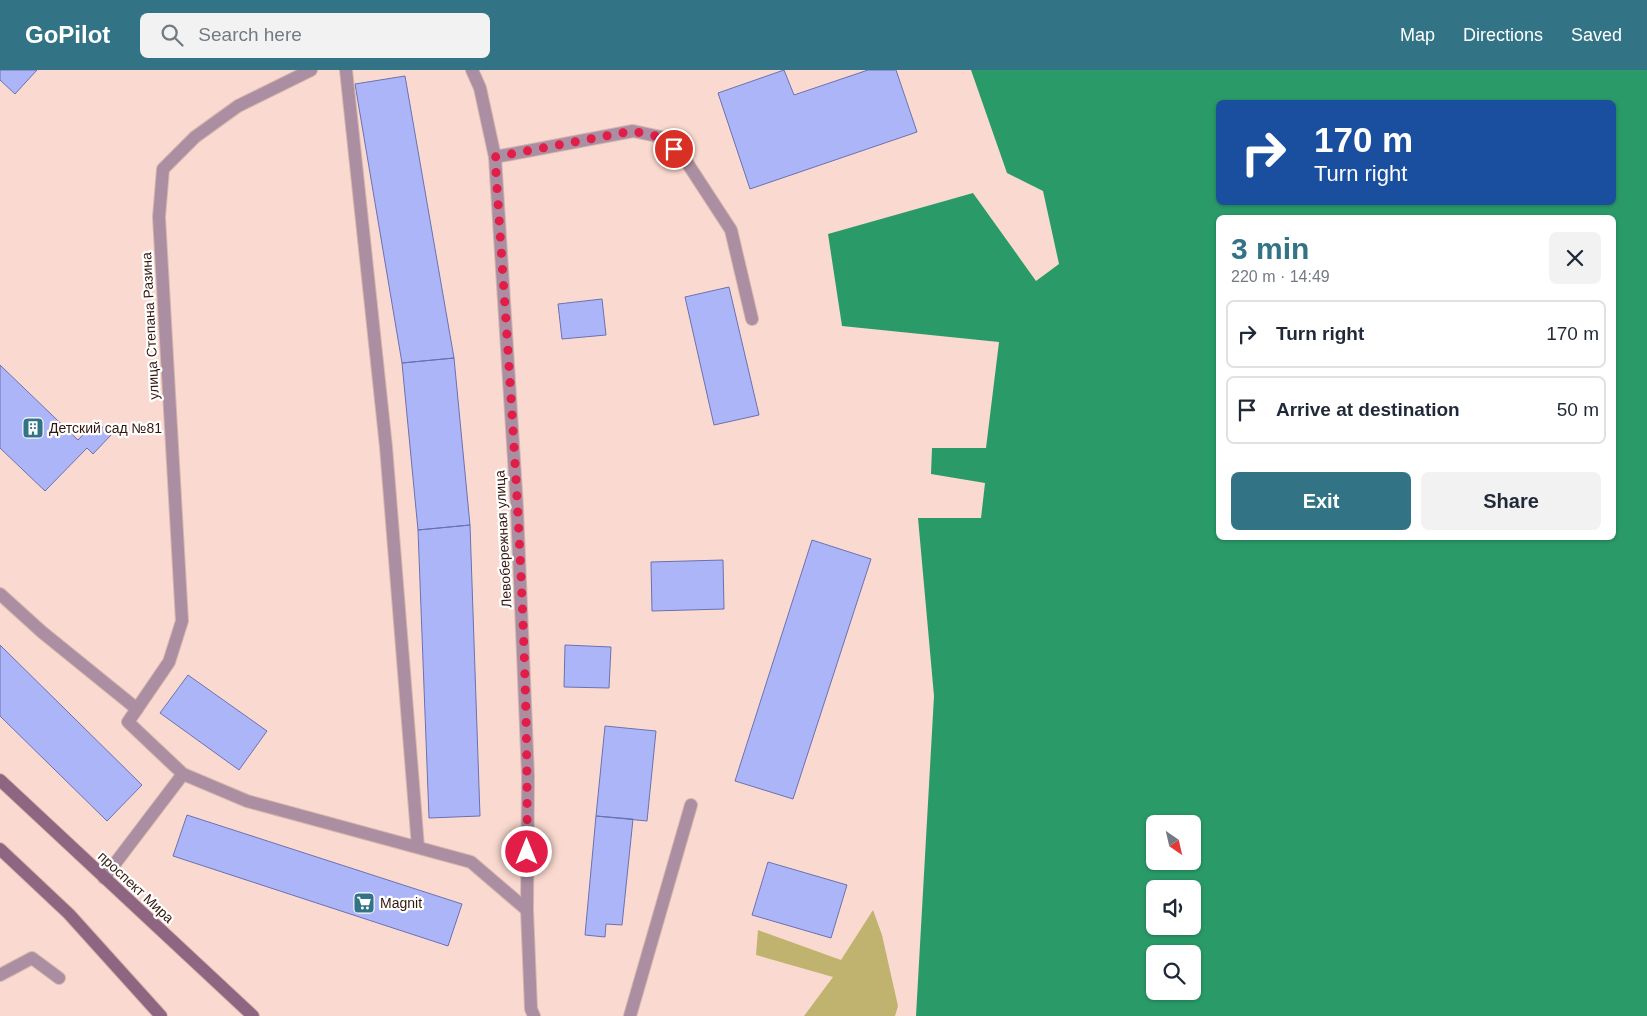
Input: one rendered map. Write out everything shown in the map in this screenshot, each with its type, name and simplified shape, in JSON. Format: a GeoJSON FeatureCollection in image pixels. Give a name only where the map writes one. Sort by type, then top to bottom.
{"type":"FeatureCollection","features":[{"type":"Feature","properties":{"kind":"main road","name":"проспект Мира"},"geometry":{"type":"LineString","coordinates":[[0,780],[253,1016]]}},
{"type":"Feature","properties":{"kind":"main road"},"geometry":{"type":"LineString","coordinates":[[0,849],[69,914],[162,1016]]}},
{"type":"Feature","properties":{"kind":"street","name":"улица Степана Разина"},"geometry":{"type":"LineString","coordinates":[[184,774],[128,722],[169,662],[182,621],[159,217],[163,169],[195,137],[238,106],[311,70]]}},
{"type":"Feature","properties":{"kind":"street"},"geometry":{"type":"LineString","coordinates":[[346,70],[386,447],[418,847]]}},
{"type":"Feature","properties":{"kind":"street","name":"Левобережная улица"},"geometry":{"type":"LineString","coordinates":[[472,70],[480,88],[495,157],[517,508],[528,776],[527,910],[531,1014]]}},
{"type":"Feature","properties":{"kind":"street"},"geometry":{"type":"LineString","coordinates":[[495,157],[632,131],[661,137],[686,161],[731,230],[752,319]]}},
{"type":"Feature","properties":{"kind":"street"},"geometry":{"type":"LineString","coordinates":[[0,594],[42,632],[137,709]]}},
{"type":"Feature","properties":{"kind":"street"},"geometry":{"type":"LineString","coordinates":[[104,878],[184,774],[247,801],[471,862],[527,910]]}},
{"type":"Feature","properties":{"kind":"street"},"geometry":{"type":"LineString","coordinates":[[630,1016],[691,805]]}},
{"type":"Feature","properties":{"kind":"street"},"geometry":{"type":"LineString","coordinates":[[0,975],[32,958],[59,978]]}},
{"type":"Feature","properties":{"kind":"shaded area"},"geometry":{"type":"Polygon","coordinates":[[[971,70],[1647,70],[1647,1016],[916,1016],[934,696],[918,518],[981,518],[985,483],[931,474],[932,448],[986,448],[999,342],[842,326],[828,234],[973,193],[1036,281],[1059,264],[1043,191],[1007,173],[971,70]]]}},
{"type":"Feature","properties":{"kind":"shaded area"},"geometry":{"type":"Polygon","coordinates":[[[873,910],[882,935],[898,1006],[895,1016],[804,1016],[833,977],[756,955],[758,930],[841,960],[873,910]]]}},
{"type":"Feature","properties":{"kind":"building"},"geometry":{"type":"Polygon","coordinates":[[[0,70],[37,70],[15,94],[0,80],[0,70]]]}},
{"type":"Feature","properties":{"kind":"building"},"geometry":{"type":"Polygon","coordinates":[[[784,70],[794,95],[868,70],[896,70],[917,132],[750,189],[718,93],[784,70]]]}},
{"type":"Feature","properties":{"kind":"building"},"geometry":{"type":"Polygon","coordinates":[[[405,76],[454,358],[402,363],[355,84],[405,76]]]}},
{"type":"Feature","properties":{"kind":"building"},"geometry":{"type":"Polygon","coordinates":[[[729,287],[759,415],[714,425],[685,297],[729,287]]]}},
{"type":"Feature","properties":{"kind":"building"},"geometry":{"type":"Polygon","coordinates":[[[602,299],[606,335],[562,339],[558,304],[602,299]]]}},
{"type":"Feature","properties":{"kind":"building"},"geometry":{"type":"Polygon","coordinates":[[[454,358],[470,525],[418,530],[402,363],[454,358]]]}},
{"type":"Feature","properties":{"kind":"building","name":"Детский сад №81"},"geometry":{"type":"Polygon","coordinates":[[[0,365],[78,440],[96,421],[111,435],[93,454],[87,448],[45,491],[0,448],[0,365]]]}},
{"type":"Feature","properties":{"kind":"building"},"geometry":{"type":"Polygon","coordinates":[[[470,525],[480,816],[429,818],[418,530],[470,525]]]}},
{"type":"Feature","properties":{"kind":"building"},"geometry":{"type":"Polygon","coordinates":[[[812,540],[871,559],[793,799],[735,781],[812,540]]]}},
{"type":"Feature","properties":{"kind":"building"},"geometry":{"type":"Polygon","coordinates":[[[723,560],[724,609],[652,611],[651,562],[723,560]]]}},
{"type":"Feature","properties":{"kind":"building"},"geometry":{"type":"Polygon","coordinates":[[[0,645],[142,785],[107,821],[0,716],[0,645]]]}},
{"type":"Feature","properties":{"kind":"building"},"geometry":{"type":"Polygon","coordinates":[[[565,645],[611,647],[609,688],[564,687],[565,645]]]}},
{"type":"Feature","properties":{"kind":"building"},"geometry":{"type":"Polygon","coordinates":[[[188,675],[267,731],[239,770],[160,713],[188,675]]]}},
{"type":"Feature","properties":{"kind":"building"},"geometry":{"type":"Polygon","coordinates":[[[605,726],[656,731],[647,821],[596,816],[605,726]]]}},
{"type":"Feature","properties":{"kind":"building"},"geometry":{"type":"Polygon","coordinates":[[[187,815],[462,904],[448,946],[173,856],[187,815]]]}},
{"type":"Feature","properties":{"kind":"building"},"geometry":{"type":"Polygon","coordinates":[[[596,816],[633,819],[622,925],[606,924],[605,937],[585,935],[596,816]]]}},
{"type":"Feature","properties":{"kind":"building"},"geometry":{"type":"Polygon","coordinates":[[[768,862],[847,885],[831,938],[752,915],[768,862]]]}},
{"type":"Feature","properties":{"kind":"place","name":"Детский сад №81"},"geometry":{"type":"Point","coordinates":[33,428]}},
{"type":"Feature","properties":{"kind":"place","name":"Magnit"},"geometry":{"type":"Point","coordinates":[364,903]}},
{"type":"Feature","properties":{"kind":"route"},"geometry":{"type":"LineString","coordinates":[[527,852],[528,776],[517,508],[495,157],[632,131],[661,137],[674,149]]}}]}
